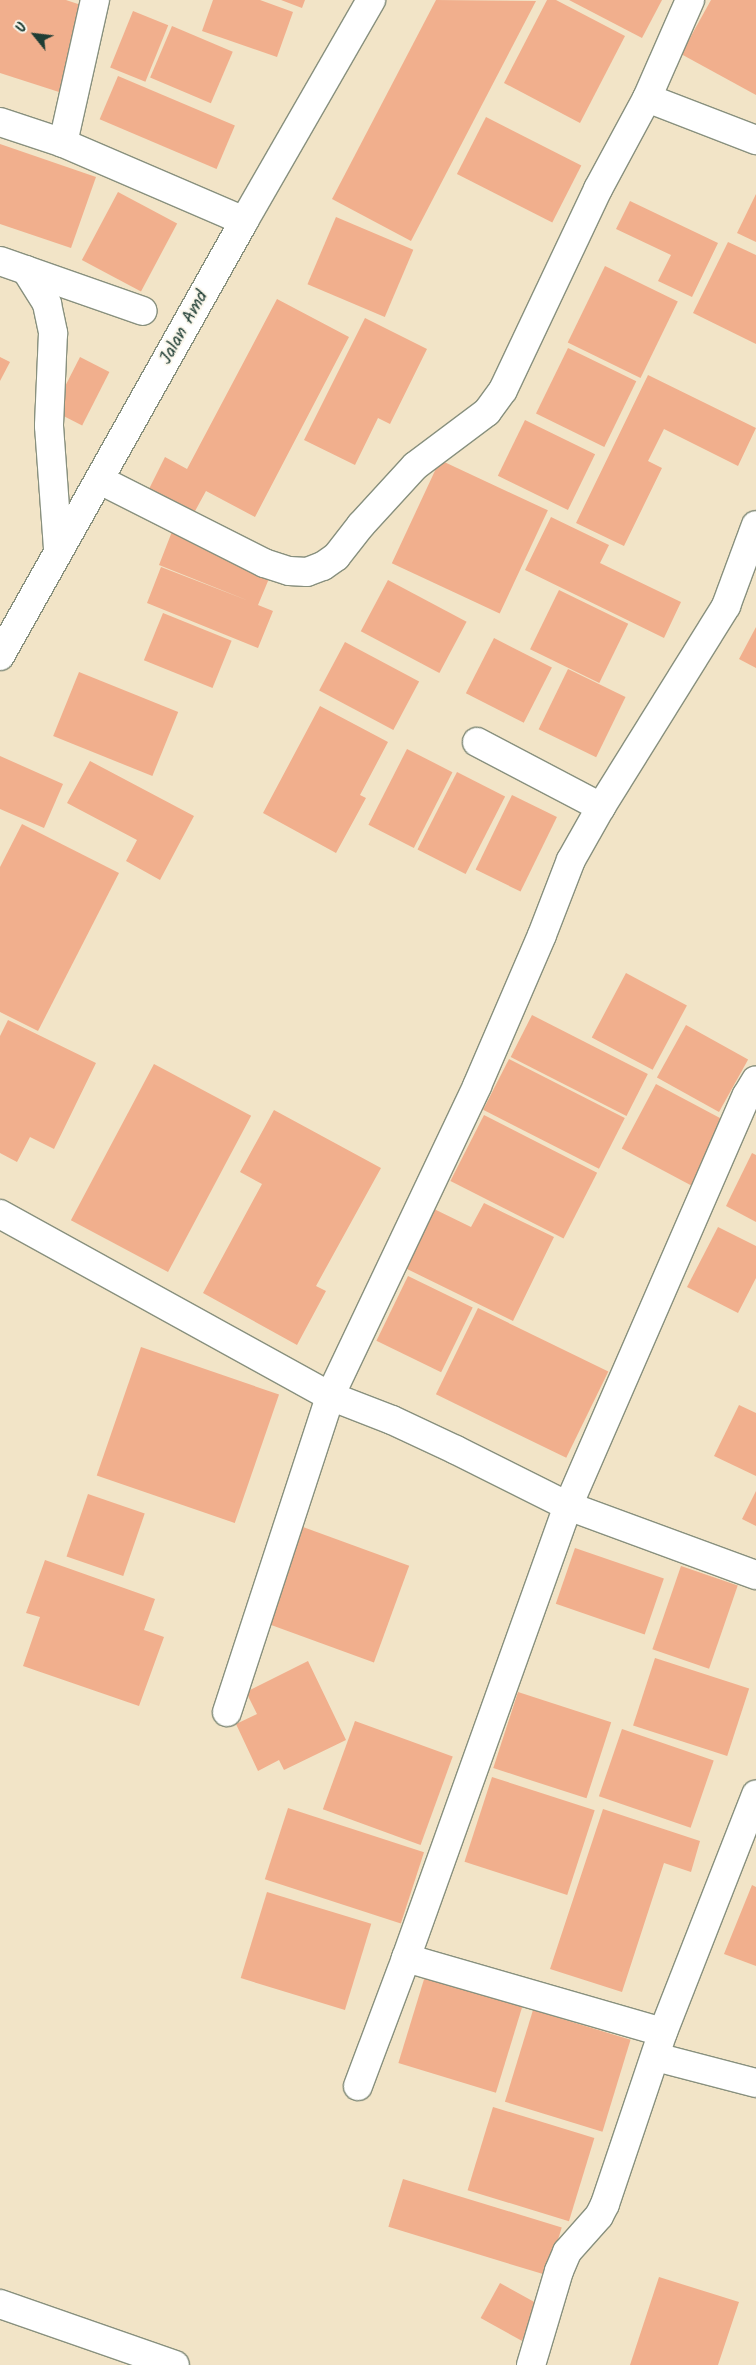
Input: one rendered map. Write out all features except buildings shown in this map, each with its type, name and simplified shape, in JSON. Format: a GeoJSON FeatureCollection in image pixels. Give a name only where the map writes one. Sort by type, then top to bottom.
{"type":"FeatureCollection","features":[{"type":"Feature","properties":{"kind":"street"},"geometry":{"type":"LineString","coordinates":[[62,143],[96,0]]}},
{"type":"Feature","properties":{"kind":"street","name":"Jalan Amd"},"geometry":{"type":"LineString","coordinates":[[0,656],[244,221],[372,0]]}},
{"type":"Feature","properties":{"kind":"street"},"geometry":{"type":"LineString","coordinates":[[100,480],[264,563],[289,572],[307,572],[324,566],[336,557],[361,524],[416,466],[487,412],[503,390],[598,189],[648,98],[690,0]]}},
{"type":"Feature","properties":{"kind":"street"},"geometry":{"type":"LineString","coordinates":[[648,98],[756,140]]}},
{"type":"Feature","properties":{"kind":"street"},"geometry":{"type":"LineString","coordinates":[[0,122],[62,143],[244,221]]}},
{"type":"Feature","properties":{"kind":"street"},"geometry":{"type":"LineString","coordinates":[[0,260],[143,311]]}},
{"type":"Feature","properties":{"kind":"street"},"geometry":{"type":"LineString","coordinates":[[26,270],[47,304],[53,333],[49,426],[58,550]]}},
{"type":"Feature","properties":{"kind":"street"},"geometry":{"type":"LineString","coordinates":[[227,1712],[330,1396],[477,1086],[542,935],[570,860],[600,807],[726,606],[756,525]]}},
{"type":"Feature","properties":{"kind":"street"},"geometry":{"type":"LineString","coordinates":[[477,742],[600,807]]}},
{"type":"Feature","properties":{"kind":"street"},"geometry":{"type":"LineString","coordinates":[[358,2086],[406,1958],[568,1506],[746,1095],[756,1080]]}},
{"type":"Feature","properties":{"kind":"street"},"geometry":{"type":"LineString","coordinates":[[0,1214],[330,1396],[392,1420],[568,1506],[756,1576]]}},
{"type":"Feature","properties":{"kind":"street"},"geometry":{"type":"LineString","coordinates":[[531,2365],[559,2271],[567,2252],[599,2216],[605,2204],[660,2044],[756,1795]]}},
{"type":"Feature","properties":{"kind":"street"},"geometry":{"type":"LineString","coordinates":[[406,1958],[660,2044],[756,2083]]}},
{"type":"Feature","properties":{"kind":"street"},"geometry":{"type":"LineString","coordinates":[[0,2304],[175,2365]]}}]}
